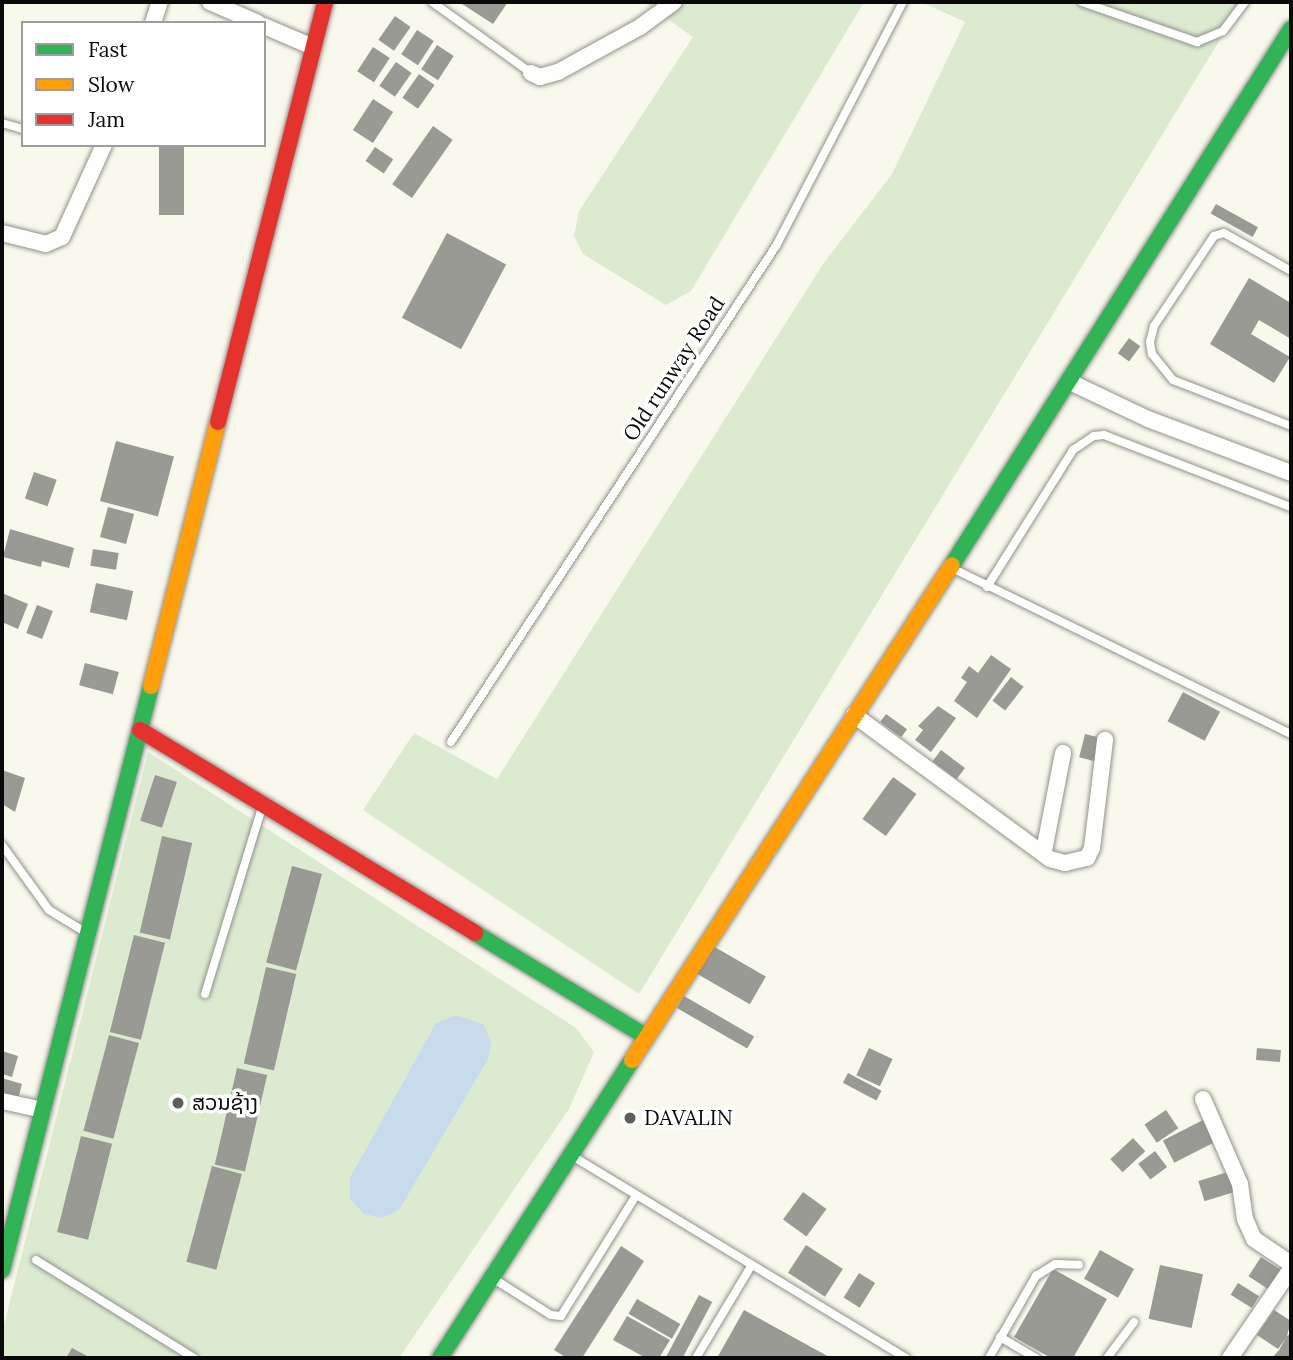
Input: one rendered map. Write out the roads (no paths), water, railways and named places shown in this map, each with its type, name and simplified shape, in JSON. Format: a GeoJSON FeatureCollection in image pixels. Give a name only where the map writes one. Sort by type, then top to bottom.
{"type":"FeatureCollection","features":[{"type":"Feature","properties":{"kind":"street"},"geometry":{"type":"LineString","coordinates":[[154,21],[160,2]]}},
{"type":"Feature","properties":{"kind":"street"},"geometry":{"type":"LineString","coordinates":[[210,2],[253,21]]}},
{"type":"Feature","properties":{"kind":"street"},"geometry":{"type":"LineString","coordinates":[[2,1270],[6,1238],[89,934],[325,2]]}},
{"type":"Feature","properties":{"kind":"street"},"geometry":{"type":"LineString","coordinates":[[531,73],[540,77],[558,72],[640,27],[674,2]]}},
{"type":"Feature","properties":{"kind":"street"},"geometry":{"type":"LineString","coordinates":[[266,27],[313,47]]}},
{"type":"Feature","properties":{"kind":"street"},"geometry":{"type":"LineString","coordinates":[[440,1358],[645,1035],[1070,382],[1291,29]]}},
{"type":"Feature","properties":{"kind":"street"},"geometry":{"type":"LineString","coordinates":[[2,233],[47,244],[62,237],[100,147]]}},
{"type":"Feature","properties":{"kind":"street"},"geometry":{"type":"LineString","coordinates":[[1070,382],[1147,419],[1291,473]]}},
{"type":"Feature","properties":{"kind":"street"},"geometry":{"type":"LineString","coordinates":[[854,715],[1056,862],[1087,858],[1105,740]]}},
{"type":"Feature","properties":{"kind":"street"},"geometry":{"type":"LineString","coordinates":[[140,730],[645,1035]]}},
{"type":"Feature","properties":{"kind":"street"},"geometry":{"type":"LineString","coordinates":[[1044,851],[1063,753]]}},
{"type":"Feature","properties":{"kind":"street"},"geometry":{"type":"LineString","coordinates":[[1203,1099],[1240,1184],[1245,1219],[1254,1239],[1291,1267],[1230,1358]]}},
{"type":"Feature","properties":{"kind":"street"},"geometry":{"type":"LineString","coordinates":[[2,1101],[43,1110]]}},
{"type":"Feature","properties":{"kind":"lane"},"geometry":{"type":"LineString","coordinates":[[432,2],[531,73]]}},
{"type":"Feature","properties":{"kind":"lane","name":"Old runway Road"},"geometry":{"type":"LineString","coordinates":[[451,742],[776,246],[903,2]]}},
{"type":"Feature","properties":{"kind":"lane"},"geometry":{"type":"LineString","coordinates":[[1082,2],[1197,42],[1223,31],[1245,2]]}},
{"type":"Feature","properties":{"kind":"lane"},"geometry":{"type":"LineString","coordinates":[[2,123],[21,128]]}},
{"type":"Feature","properties":{"kind":"lane"},"geometry":{"type":"LineString","coordinates":[[1291,271],[1224,233],[1214,236],[1154,327],[1150,342],[1152,354],[1173,380],[1291,426]]}},
{"type":"Feature","properties":{"kind":"lane"},"geometry":{"type":"LineString","coordinates":[[988,587],[1073,450],[1094,436],[1104,435],[1291,508]]}},
{"type":"Feature","properties":{"kind":"lane"},"geometry":{"type":"LineString","coordinates":[[949,567],[1291,734]]}},
{"type":"Feature","properties":{"kind":"lane"},"geometry":{"type":"LineString","coordinates":[[205,994],[263,804]]}},
{"type":"Feature","properties":{"kind":"lane"},"geometry":{"type":"LineString","coordinates":[[2,845],[49,911],[89,934]]}},
{"type":"Feature","properties":{"kind":"lane"},"geometry":{"type":"LineString","coordinates":[[571,1155],[635,1197],[906,1358]]}},
{"type":"Feature","properties":{"kind":"lane"},"geometry":{"type":"LineString","coordinates":[[492,1278],[551,1315],[561,1316],[635,1197]]}},
{"type":"Feature","properties":{"kind":"lane"},"geometry":{"type":"LineString","coordinates":[[36,1260],[194,1358]]}},
{"type":"Feature","properties":{"kind":"lane"},"geometry":{"type":"LineString","coordinates":[[989,1358],[1036,1276],[1055,1264],[1079,1265]]}},
{"type":"Feature","properties":{"kind":"lane"},"geometry":{"type":"LineString","coordinates":[[696,1358],[751,1266]]}},
{"type":"Feature","properties":{"kind":"lane"},"geometry":{"type":"LineString","coordinates":[[1107,1358],[1134,1322]]}},
{"type":"Feature","properties":{"kind":"lane"},"geometry":{"type":"LineString","coordinates":[[1000,1337],[1036,1358]]}},
{"type":"Feature","properties":{"kind":"water"},"geometry":{"type":"Polygon","coordinates":[[[456,1015],[483,1024],[491,1041],[488,1059],[399,1210],[382,1218],[364,1214],[350,1199],[350,1178],[436,1023],[456,1015]]]}},
{"type":"Feature","properties":{"kind":"place","name":"ສວນຊ້າງ"},"geometry":{"type":"Point","coordinates":[178,1103]}},
{"type":"Feature","properties":{"kind":"place","name":"DAVALIN"},"geometry":{"type":"Point","coordinates":[630,1118]}}]}
